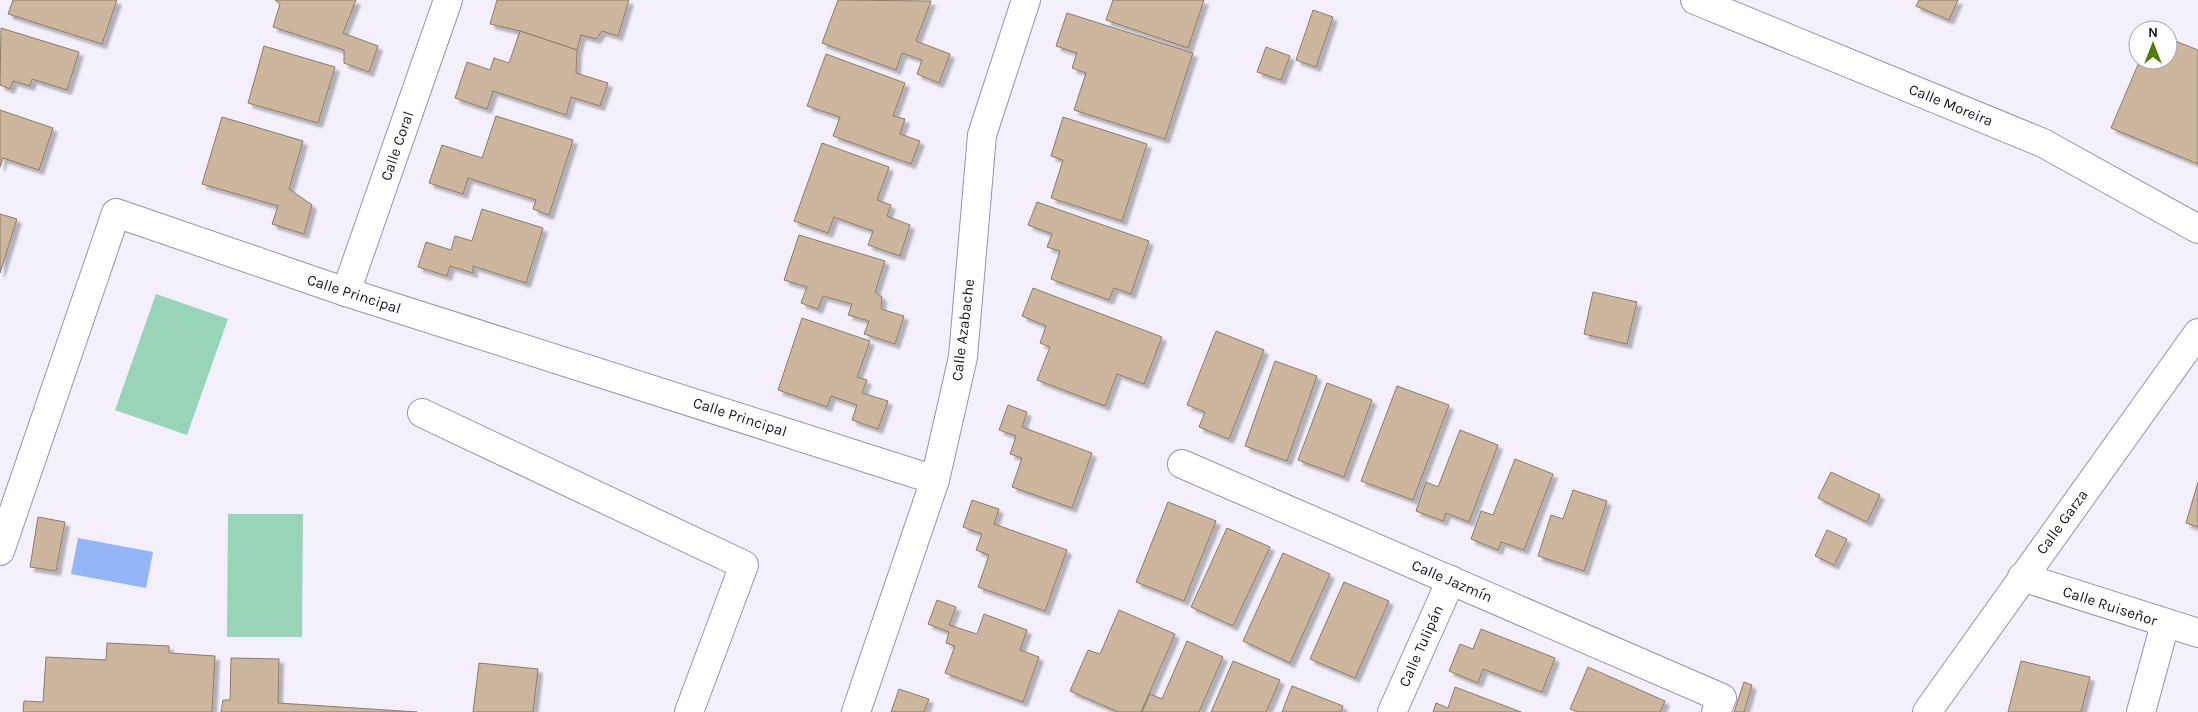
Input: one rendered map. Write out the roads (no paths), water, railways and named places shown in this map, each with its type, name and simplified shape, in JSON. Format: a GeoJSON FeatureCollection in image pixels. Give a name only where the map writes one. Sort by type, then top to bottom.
{"type":"FeatureCollection","features":[{"type":"Feature","properties":{"kind":"street","name":"Calle Coral"},"geometry":{"type":"LineString","coordinates":[[346,292],[448,0]]}},
{"type":"Feature","properties":{"kind":"street","name":"Calle Azabache"},"geometry":{"type":"LineString","coordinates":[[856,712],[935,480],[963,357],[982,135],[1026,0]]}},
{"type":"Feature","properties":{"kind":"street","name":"Calle Moreira"},"geometry":{"type":"LineString","coordinates":[[1695,0],[2043,143],[2198,229]]}},
{"type":"Feature","properties":{"kind":"street","name":"Calle Principal"},"geometry":{"type":"LineString","coordinates":[[0,552],[116,213],[346,292],[935,480]]}},
{"type":"Feature","properties":{"kind":"street","name":"Calle Garza"},"geometry":{"type":"LineString","coordinates":[[1927,712],[2198,333]]}},
{"type":"Feature","properties":{"kind":"street"},"geometry":{"type":"LineString","coordinates":[[422,413],[744,565],[689,712]]}},
{"type":"Feature","properties":{"kind":"street","name":"Calle Jazmín"},"geometry":{"type":"LineString","coordinates":[[1182,464],[1451,580],[1719,705]]}},
{"type":"Feature","properties":{"kind":"street","name":"Calle Ruiseñor"},"geometry":{"type":"LineString","coordinates":[[2022,577],[2198,633]]}},
{"type":"Feature","properties":{"kind":"street","name":"Calle Tulipán"},"geometry":{"type":"LineString","coordinates":[[1392,712],[1451,580]]}},
{"type":"Feature","properties":{"kind":"street"},"geometry":{"type":"LineString","coordinates":[[2140,712],[2165,624]]}},
{"type":"Feature","properties":{"kind":"water"},"geometry":{"type":"Polygon","coordinates":[[[78,538],[153,552],[146,588],[71,574],[78,538]]]}}]}
